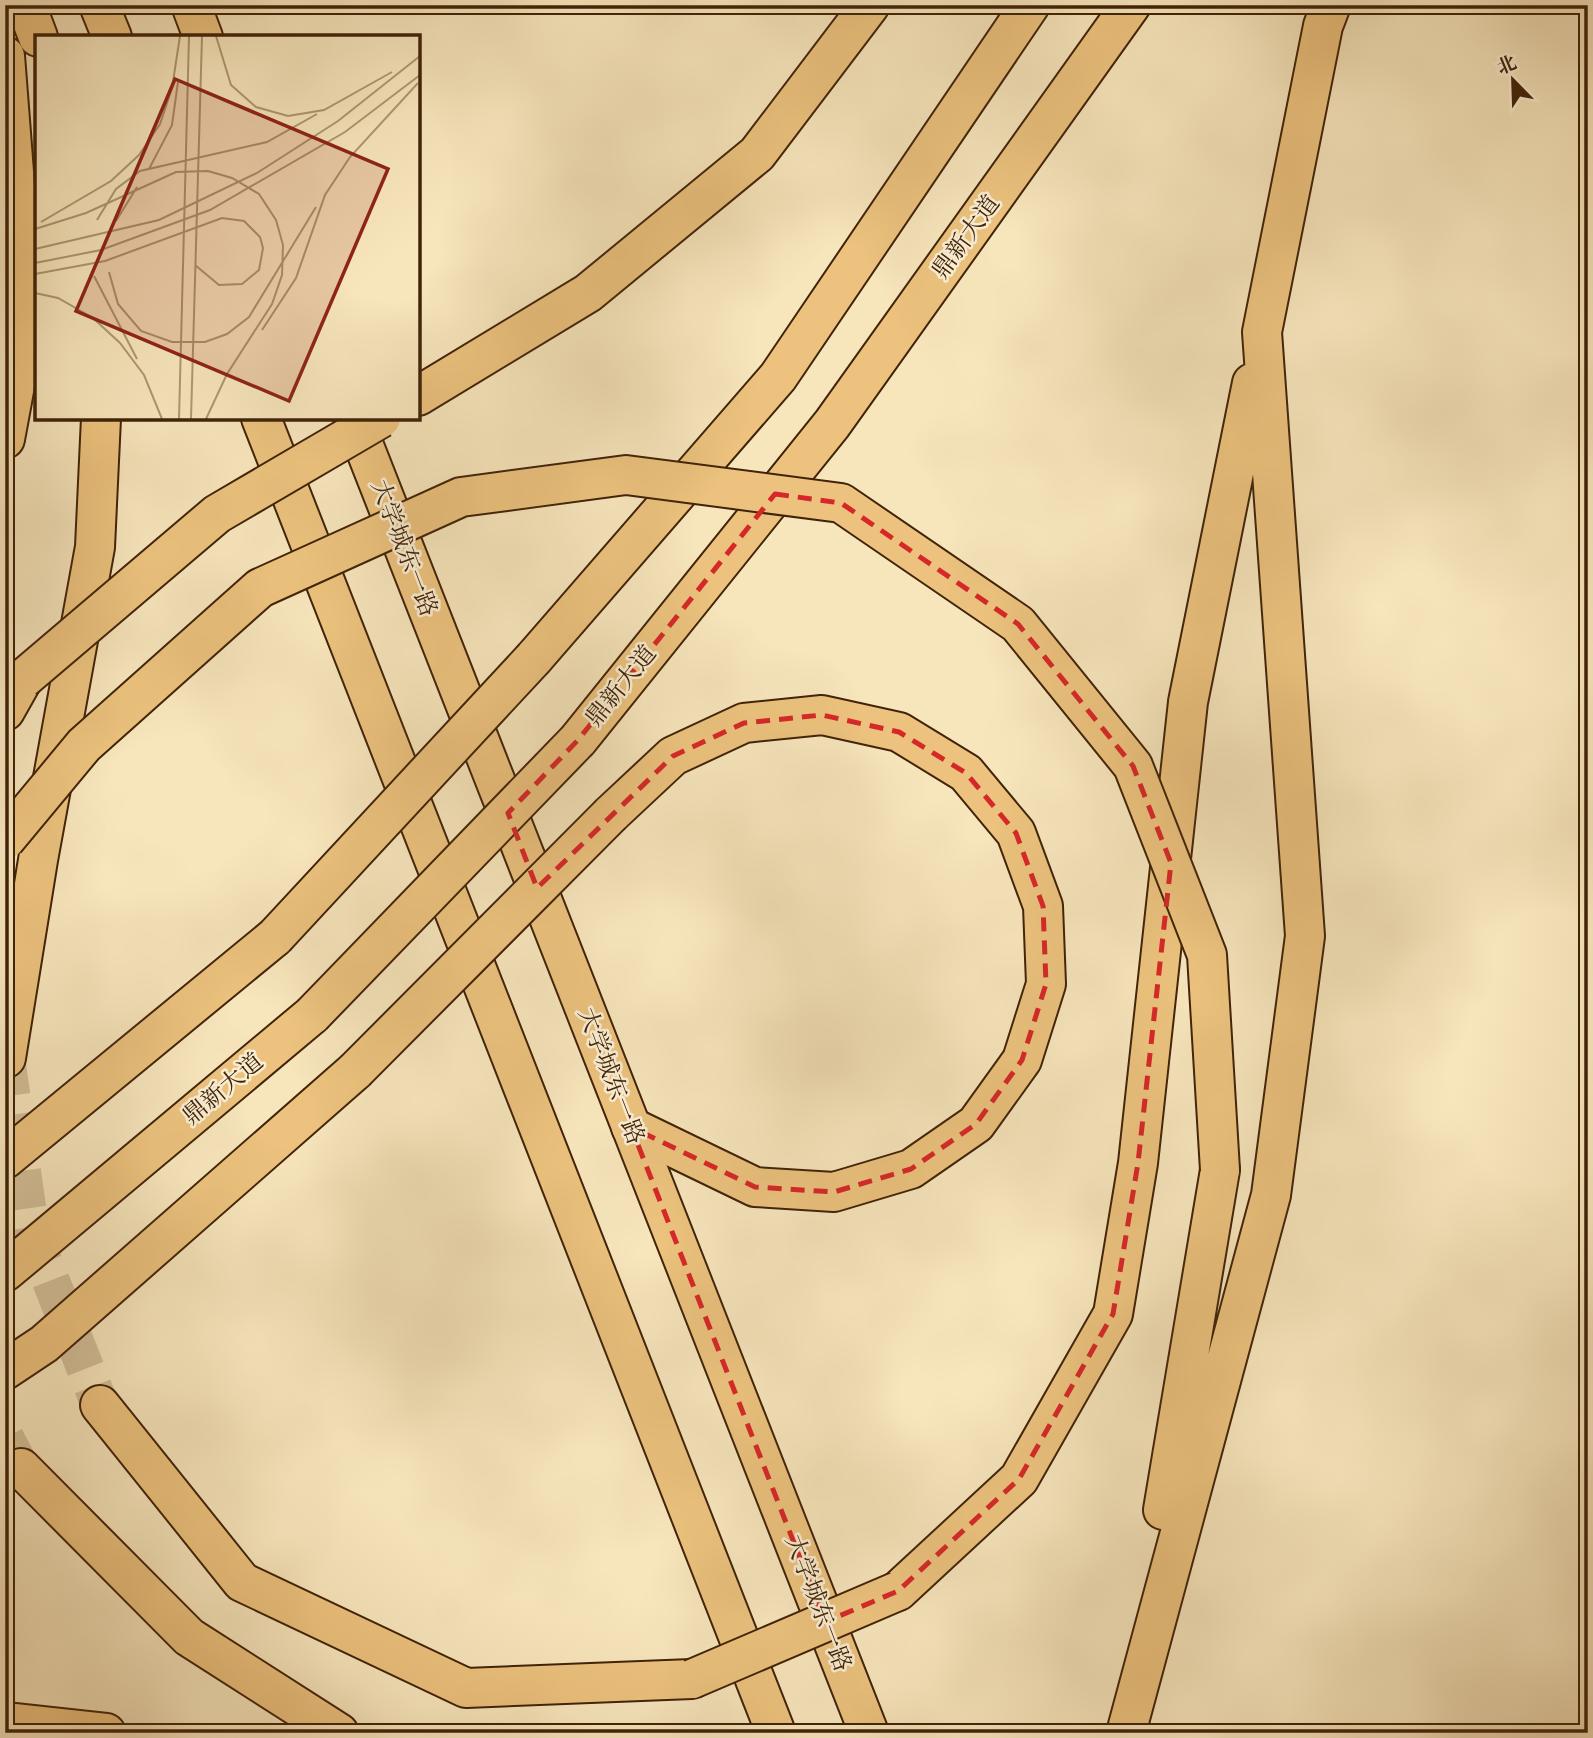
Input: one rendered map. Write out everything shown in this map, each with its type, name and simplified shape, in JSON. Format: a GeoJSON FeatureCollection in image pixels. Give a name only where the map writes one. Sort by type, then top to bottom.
{"type":"FeatureCollection","features":[{"type":"Feature","properties":{"kind":"main road"},"geometry":{"type":"LineString","coordinates":[[26,5],[37,35]]}},
{"type":"Feature","properties":{"kind":"main road"},"geometry":{"type":"LineString","coordinates":[[99,5],[111,35]]}},
{"type":"Feature","properties":{"kind":"main road"},"geometry":{"type":"LineString","coordinates":[[191,5],[202,35]]}},
{"type":"Feature","properties":{"kind":"main road"},"geometry":{"type":"LineString","coordinates":[[420,395],[588,293],[757,154],[870,5]]}},
{"type":"Feature","properties":{"kind":"main road"},"geometry":{"type":"LineString","coordinates":[[5,1159],[275,937],[534,658],[778,377],[1030,5]]}},
{"type":"Feature","properties":{"kind":"main road","name":"鼎新大道"},"geometry":{"type":"LineString","coordinates":[[5,1272],[312,1015],[578,740],[832,424],[1131,5]]}},
{"type":"Feature","properties":{"kind":"main road"},"geometry":{"type":"LineString","coordinates":[[100,1405],[242,1582],[466,1688],[692,1679],[898,1591],[1019,1479],[1113,1314],[1138,1163],[1188,702],[1321,40],[1331,5]]}},
{"type":"Feature","properties":{"kind":"main road"},"geometry":{"type":"LineString","coordinates":[[5,56],[26,326],[5,439]]}},
{"type":"Feature","properties":{"kind":"main road"},"geometry":{"type":"LineString","coordinates":[[1125,1733],[1271,1195],[1305,936],[1262,332]]}},
{"type":"Feature","properties":{"kind":"main road"},"geometry":{"type":"LineString","coordinates":[[6,1058],[37,860],[95,547],[101,420]]}},
{"type":"Feature","properties":{"kind":"main road"},"geometry":{"type":"LineString","coordinates":[[262,420],[776,1733]]}},
{"type":"Feature","properties":{"kind":"main road","name":"大学城东一路"},"geometry":{"type":"LineString","coordinates":[[354,420],[869,1733]]}},
{"type":"Feature","properties":{"kind":"main road"},"geometry":{"type":"LineString","coordinates":[[14,695],[217,514],[378,420]]}},
{"type":"Feature","properties":{"kind":"main road"},"geometry":{"type":"LineString","coordinates":[[5,840],[84,745],[260,588],[461,497],[626,475],[841,503],[1018,624],[1133,766],[1207,955],[1220,1170],[1125,1733]]}},
{"type":"Feature","properties":{"kind":"main road"},"geometry":{"type":"LineString","coordinates":[[5,1370],[44,1344],[355,1072],[611,814],[673,756],[744,723],[822,715],[899,732],[966,773],[1016,832],[1044,906],[1046,984],[1022,1060],[976,1124],[911,1169],[834,1192],[755,1187],[631,1128]]}},
{"type":"Feature","properties":{"kind":"main road"},"geometry":{"type":"LineString","coordinates":[[21,1468],[189,1636],[339,1733]]}},
{"type":"Feature","properties":{"kind":"main road"},"geometry":{"type":"LineString","coordinates":[[5,1722],[106,1733]]}},
{"type":"Feature","properties":{"kind":"highlighted area"},"geometry":{"type":"Polygon","coordinates":[[[775,494],[841,503],[1018,624],[1133,766],[1171,863],[1138,1163],[1113,1314],[1019,1479],[898,1591],[825,1622],[631,1127],[755,1187],[834,1192],[911,1169],[976,1124],[1022,1060],[1046,984],[1043,906],[1016,833],[966,773],[899,732],[822,715],[744,723],[673,756],[537,888],[508,813],[578,740],[775,494]]]}},
{"type":"Feature","properties":{"kind":"tunnel"},"geometry":{"type":"LineString","coordinates":[[6,1058],[30,1228],[100,1405]]}},
{"type":"Feature","properties":{"kind":"tunnel"},"geometry":{"type":"LineString","coordinates":[[5,1438],[21,1468]]}}]}
